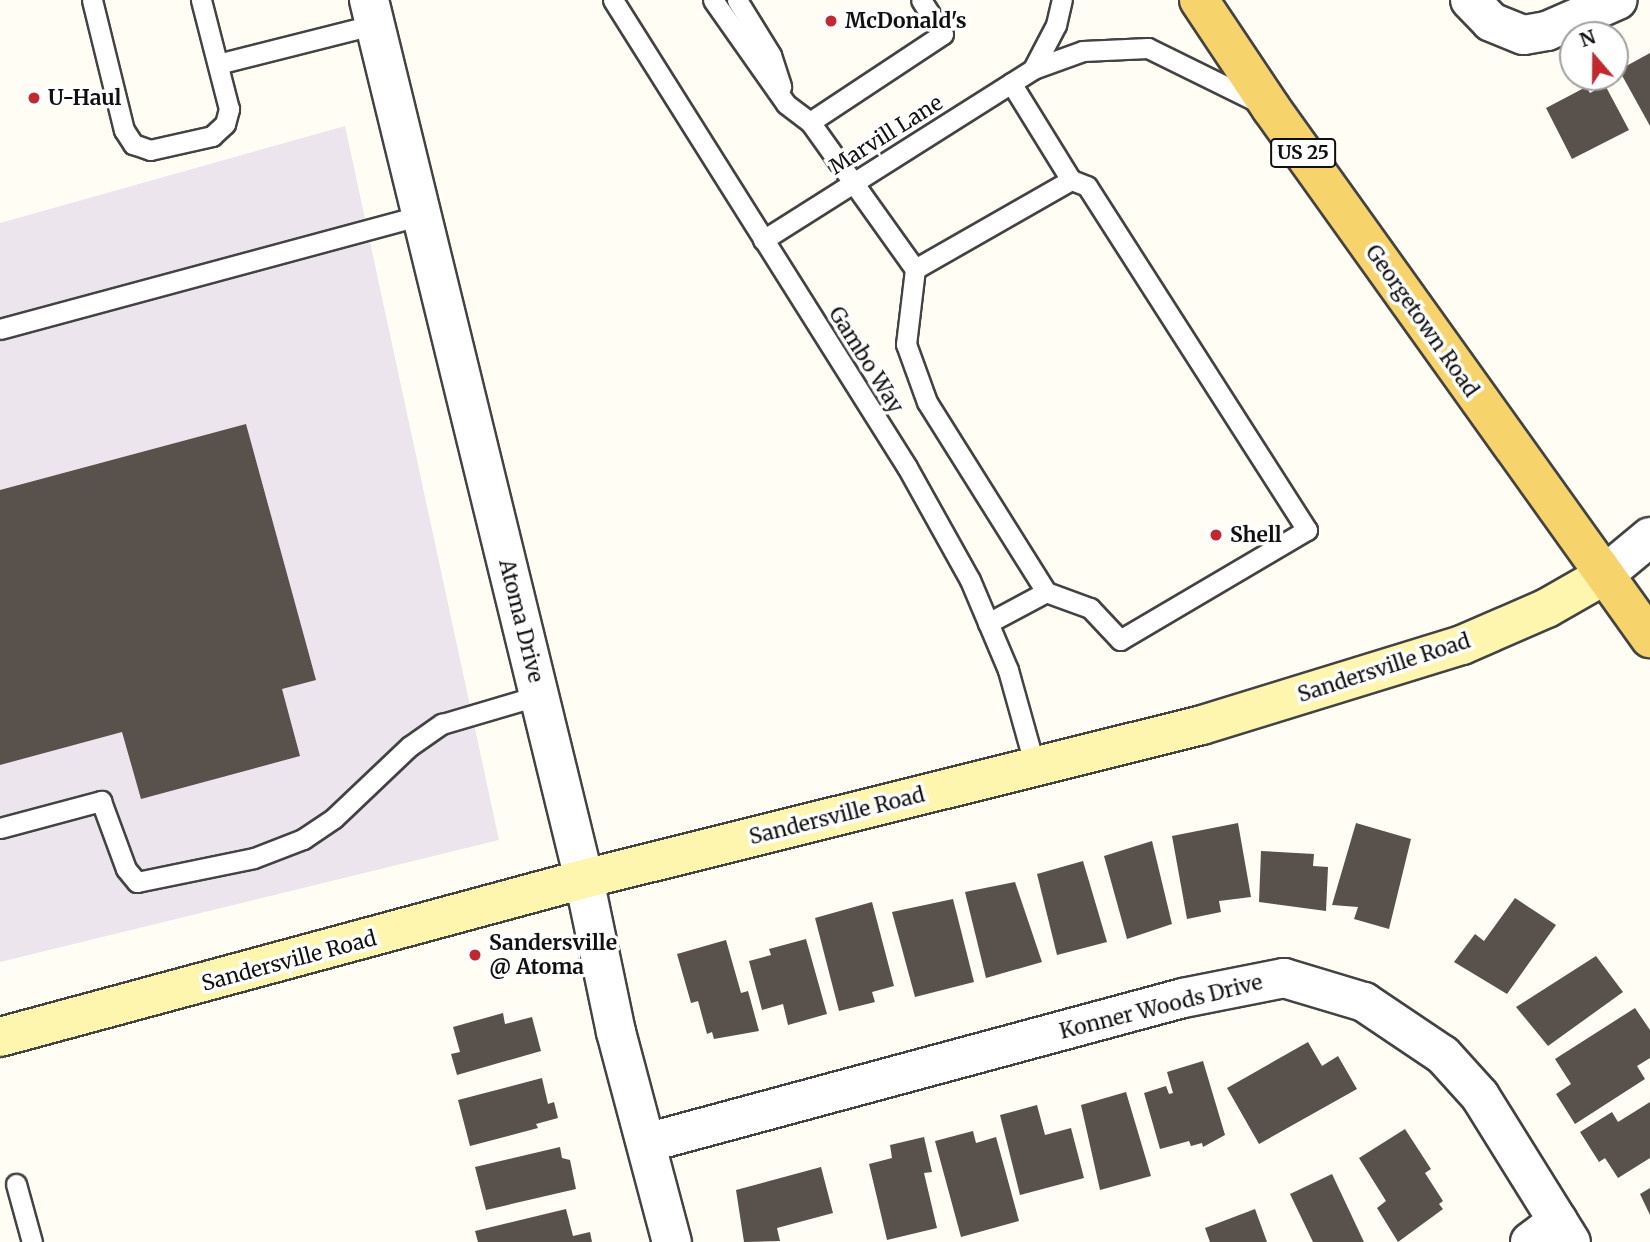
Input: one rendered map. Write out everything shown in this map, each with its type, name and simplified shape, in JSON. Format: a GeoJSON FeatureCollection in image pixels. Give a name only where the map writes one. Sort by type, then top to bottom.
{"type":"FeatureCollection","features":[{"type":"Feature","properties":{"kind":"main road","name":"Georgetown Road"},"geometry":{"type":"LineString","coordinates":[[1199,0],[1272,108],[1603,576],[1650,638]]}},
{"type":"Feature","properties":{"kind":"street"},"geometry":{"type":"LineString","coordinates":[[1470,0],[1491,22],[1524,35],[1547,31],[1618,0]]}},
{"type":"Feature","properties":{"kind":"street","name":"Atoma Drive"},"geometry":{"type":"LineString","coordinates":[[372,12],[672,1242]]}},
{"type":"Feature","properties":{"kind":"street","name":"Sandersville Road"},"geometry":{"type":"LineString","coordinates":[[0,1037],[584,879],[1202,725],[1380,673],[1474,640],[1547,608],[1603,576],[1650,537]]}},
{"type":"Feature","properties":{"kind":"street","name":"Konner Woods Drive"},"geometry":{"type":"LineString","coordinates":[[646,1143],[1183,998],[1284,978],[1364,1002],[1443,1055],[1480,1096],[1553,1235]]}},
{"type":"Feature","properties":{"kind":"lane"},"geometry":{"type":"LineString","coordinates":[[92,0],[124,130],[133,144],[150,150],[212,136],[225,124],[229,109],[201,0]]}},
{"type":"Feature","properties":{"kind":"lane","name":"Gambo Way"},"geometry":{"type":"LineString","coordinates":[[612,0],[907,467],[970,580],[1008,670],[1035,767]]}},
{"type":"Feature","properties":{"kind":"lane"},"geometry":{"type":"LineString","coordinates":[[713,0],[786,104],[810,122],[915,270],[906,344],[927,402],[1046,592],[1090,608],[1121,640],[1307,530],[1087,186],[1071,180],[1011,83]]}},
{"type":"Feature","properties":{"kind":"lane"},"geometry":{"type":"LineString","coordinates":[[737,0],[771,55],[786,104]]}},
{"type":"Feature","properties":{"kind":"lane"},"geometry":{"type":"LineString","coordinates":[[810,122],[943,34],[921,0]]}},
{"type":"Feature","properties":{"kind":"lane","name":"Marvill Lane"},"geometry":{"type":"LineString","coordinates":[[1033,69],[1056,26],[1062,0]]}},
{"type":"Feature","properties":{"kind":"lane"},"geometry":{"type":"LineString","coordinates":[[218,64],[372,12]]}},
{"type":"Feature","properties":{"kind":"lane","name":"Marvill Lane"},"geometry":{"type":"LineString","coordinates":[[763,240],[1033,69],[1083,51],[1148,48],[1272,108]]}},
{"type":"Feature","properties":{"kind":"lane"},"geometry":{"type":"LineString","coordinates":[[915,270],[1071,180]]}},
{"type":"Feature","properties":{"kind":"lane"},"geometry":{"type":"LineString","coordinates":[[0,329],[422,215]]}},
{"type":"Feature","properties":{"kind":"lane"},"geometry":{"type":"LineString","coordinates":[[988,623],[1046,592]]}},
{"type":"Feature","properties":{"kind":"lane"},"geometry":{"type":"LineString","coordinates":[[0,828],[101,802],[126,869],[136,882],[254,858],[303,839],[334,818],[410,746],[442,724],[540,695]]}},
{"type":"Feature","properties":{"kind":"lane"},"geometry":{"type":"LineString","coordinates":[[16,1184],[32,1242]]}},
{"type":"Feature","properties":{"kind":"shaded area"},"geometry":{"type":"Polygon","coordinates":[[[345,126],[499,840],[0,962],[0,223],[345,126]]]}},
{"type":"Feature","properties":{"kind":"building"},"geometry":{"type":"Polygon","coordinates":[[[1650,53],[1650,126],[1629,88],[1629,65],[1650,53]]]}},
{"type":"Feature","properties":{"kind":"building"},"geometry":{"type":"Polygon","coordinates":[[[1578,91],[1608,91],[1629,130],[1572,159],[1546,108],[1578,91]]]}},
{"type":"Feature","properties":{"kind":"building"},"geometry":{"type":"Polygon","coordinates":[[[246,424],[316,680],[282,689],[300,756],[141,799],[122,732],[0,765],[0,490],[246,424]]]}},
{"type":"Feature","properties":{"kind":"building"},"geometry":{"type":"Polygon","coordinates":[[[1238,823],[1251,897],[1219,901],[1221,912],[1187,919],[1172,836],[1238,823]]]}},
{"type":"Feature","properties":{"kind":"building"},"geometry":{"type":"Polygon","coordinates":[[[1356,823],[1411,839],[1389,929],[1354,919],[1358,907],[1332,905],[1356,823]]]}},
{"type":"Feature","properties":{"kind":"building"},"geometry":{"type":"Polygon","coordinates":[[[1152,841],[1172,924],[1127,939],[1104,856],[1152,841]]]}},
{"type":"Feature","properties":{"kind":"building"},"geometry":{"type":"Polygon","coordinates":[[[1261,851],[1314,854],[1313,866],[1328,867],[1326,911],[1259,902],[1261,851]]]}},
{"type":"Feature","properties":{"kind":"building"},"geometry":{"type":"Polygon","coordinates":[[[1083,861],[1107,942],[1057,955],[1037,874],[1083,861]]]}},
{"type":"Feature","properties":{"kind":"building"},"geometry":{"type":"Polygon","coordinates":[[[1015,882],[1042,962],[986,978],[965,892],[1015,882]]]}},
{"type":"Feature","properties":{"kind":"building"},"geometry":{"type":"Polygon","coordinates":[[[1515,898],[1556,925],[1507,994],[1454,962],[1475,934],[1484,941],[1515,898]]]}},
{"type":"Feature","properties":{"kind":"building"},"geometry":{"type":"Polygon","coordinates":[[[953,899],[974,982],[915,997],[892,912],[953,899]]]}},
{"type":"Feature","properties":{"kind":"building"},"geometry":{"type":"Polygon","coordinates":[[[872,902],[894,986],[872,992],[875,1002],[839,1011],[815,918],[872,902]]]}},
{"type":"Feature","properties":{"kind":"building"},"geometry":{"type":"Polygon","coordinates":[[[806,939],[827,1014],[788,1025],[783,1004],[762,1010],[749,961],[771,955],[769,949],[806,939]]]}},
{"type":"Feature","properties":{"kind":"building"},"geometry":{"type":"Polygon","coordinates":[[[726,940],[741,993],[748,991],[759,1031],[714,1039],[712,1032],[707,1034],[698,1001],[691,1003],[677,954],[726,940]]]}},
{"type":"Feature","properties":{"kind":"building"},"geometry":{"type":"Polygon","coordinates":[[[1596,956],[1623,992],[1548,1046],[1516,1007],[1596,956]]]}},
{"type":"Feature","properties":{"kind":"building"},"geometry":{"type":"Polygon","coordinates":[[[1635,1008],[1650,1030],[1650,1058],[1637,1066],[1645,1079],[1575,1124],[1556,1094],[1571,1084],[1555,1059],[1635,1008]]]}},
{"type":"Feature","properties":{"kind":"building"},"geometry":{"type":"Polygon","coordinates":[[[503,1013],[505,1024],[532,1017],[541,1051],[457,1075],[451,1054],[460,1052],[453,1027],[503,1013]]]}},
{"type":"Feature","properties":{"kind":"building"},"geometry":{"type":"Polygon","coordinates":[[[1308,1042],[1322,1066],[1338,1056],[1357,1089],[1259,1144],[1227,1088],[1308,1042]]]}},
{"type":"Feature","properties":{"kind":"building"},"geometry":{"type":"Polygon","coordinates":[[[1203,1061],[1225,1135],[1203,1147],[1202,1143],[1191,1146],[1189,1141],[1160,1149],[1144,1093],[1166,1086],[1169,1094],[1173,1093],[1167,1072],[1203,1061]]]}},
{"type":"Feature","properties":{"kind":"building"},"geometry":{"type":"Polygon","coordinates":[[[542,1078],[548,1104],[554,1102],[558,1118],[536,1124],[538,1128],[470,1146],[458,1100],[542,1078]]]}},
{"type":"Feature","properties":{"kind":"building"},"geometry":{"type":"Polygon","coordinates":[[[1126,1092],[1151,1176],[1100,1190],[1081,1105],[1126,1092]]]}},
{"type":"Feature","properties":{"kind":"building"},"geometry":{"type":"Polygon","coordinates":[[[1650,1102],[1650,1158],[1618,1178],[1605,1158],[1599,1162],[1580,1132],[1612,1112],[1618,1122],[1650,1102]]]}},
{"type":"Feature","properties":{"kind":"building"},"geometry":{"type":"Polygon","coordinates":[[[1037,1105],[1045,1135],[1071,1128],[1084,1178],[1020,1195],[1000,1115],[1037,1105]]]}},
{"type":"Feature","properties":{"kind":"building"},"geometry":{"type":"Polygon","coordinates":[[[1405,1129],[1431,1169],[1425,1173],[1443,1201],[1439,1204],[1443,1209],[1398,1242],[1377,1208],[1386,1201],[1359,1158],[1405,1129]]]}},
{"type":"Feature","properties":{"kind":"building"},"geometry":{"type":"Polygon","coordinates":[[[973,1131],[976,1143],[996,1137],[1019,1221],[961,1237],[935,1141],[973,1131]]]}},
{"type":"Feature","properties":{"kind":"building"},"geometry":{"type":"Polygon","coordinates":[[[924,1137],[932,1172],[924,1173],[937,1228],[887,1240],[869,1164],[892,1158],[890,1145],[924,1137]]]}},
{"type":"Feature","properties":{"kind":"building"},"geometry":{"type":"Polygon","coordinates":[[[560,1147],[562,1158],[570,1160],[576,1189],[486,1210],[475,1167],[560,1147]]]}},
{"type":"Feature","properties":{"kind":"building"},"geometry":{"type":"Polygon","coordinates":[[[821,1167],[833,1213],[777,1228],[780,1241],[744,1242],[736,1190],[821,1167]]]}},
{"type":"Feature","properties":{"kind":"building"},"geometry":{"type":"Polygon","coordinates":[[[1332,1174],[1364,1242],[1313,1242],[1290,1194],[1332,1174]]]}},
{"type":"Feature","properties":{"kind":"building"},"geometry":{"type":"Polygon","coordinates":[[[1650,1188],[1650,1215],[1640,1194],[1650,1188]]]}},
{"type":"Feature","properties":{"kind":"building"},"geometry":{"type":"Polygon","coordinates":[[[566,1209],[573,1236],[590,1232],[592,1242],[478,1242],[475,1231],[566,1209]]]}},
{"type":"Feature","properties":{"kind":"building"},"geometry":{"type":"Polygon","coordinates":[[[1255,1209],[1267,1242],[1210,1242],[1205,1228],[1255,1209]]]}},
{"type":"Feature","properties":{"kind":"place","name":"McDonald's"},"geometry":{"type":"Point","coordinates":[831,21]}},
{"type":"Feature","properties":{"kind":"place","name":"U-Haul"},"geometry":{"type":"Point","coordinates":[34,98]}},
{"type":"Feature","properties":{"kind":"place","name":"Shell"},"geometry":{"type":"Point","coordinates":[1216,535]}},
{"type":"Feature","properties":{"kind":"place","name":"Sandersville @ Atoma"},"geometry":{"type":"Point","coordinates":[475,955]}}]}
